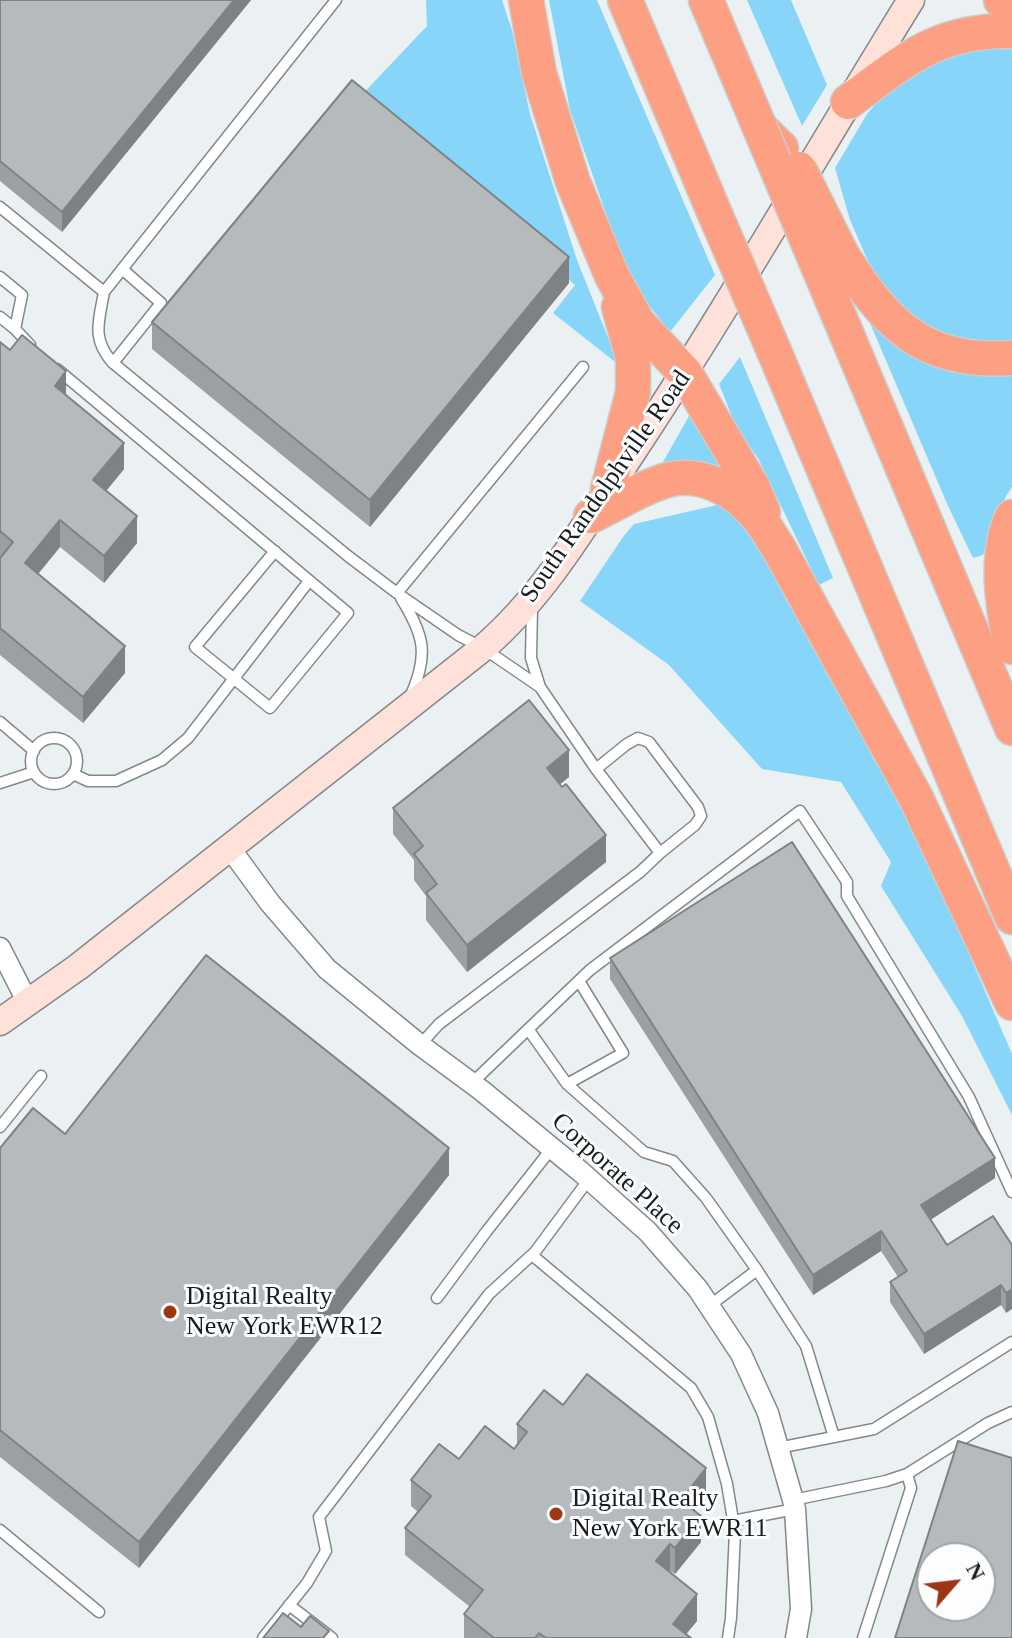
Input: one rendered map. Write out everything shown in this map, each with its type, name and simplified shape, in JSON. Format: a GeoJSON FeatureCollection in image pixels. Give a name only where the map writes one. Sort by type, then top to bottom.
{"type":"FeatureCollection","features":[{"type":"Feature","properties":{"kind":"highway"},"geometry":{"type":"LineString","coordinates":[[526,0],[539,73],[573,182],[612,276],[638,323],[685,373],[753,488],[778,547]]}},
{"type":"Feature","properties":{"kind":"highway"},"geometry":{"type":"LineString","coordinates":[[625,0],[1012,917]]}},
{"type":"Feature","properties":{"kind":"highway"},"geometry":{"type":"LineString","coordinates":[[706,0],[760,128],[830,260],[1012,728]]}},
{"type":"Feature","properties":{"kind":"highway"},"geometry":{"type":"LineString","coordinates":[[1001,0],[1012,6]]}},
{"type":"Feature","properties":{"kind":"highway"},"geometry":{"type":"LineString","coordinates":[[848,102],[897,65],[944,39],[980,32],[1012,31]]}},
{"type":"Feature","properties":{"kind":"highway"},"geometry":{"type":"LineString","coordinates":[[830,260],[865,291],[885,314],[932,348],[985,360],[1012,358]]}},
{"type":"Feature","properties":{"kind":"highway"},"geometry":{"type":"LineString","coordinates":[[600,502],[633,392],[633,358],[612,276]]}},
{"type":"Feature","properties":{"kind":"highway"},"geometry":{"type":"LineString","coordinates":[[600,502],[668,479],[690,478],[706,480],[740,499],[758,517],[778,547],[916,798],[1012,1003]]}},
{"type":"Feature","properties":{"kind":"highway"},"geometry":{"type":"LineString","coordinates":[[1012,517],[1004,553],[1002,587],[1012,647]]}},
{"type":"Feature","properties":{"kind":"main road","name":"South Randolphville Road"},"geometry":{"type":"LineString","coordinates":[[0,1022],[78,967],[495,639],[558,563],[685,373],[911,0]]}},
{"type":"Feature","properties":{"kind":"street","name":"Corporate Place"},"geometry":{"type":"LineString","coordinates":[[229,847],[270,903],[327,969],[589,1179],[648,1232],[698,1289],[741,1354],[768,1413],[778,1448],[794,1505],[801,1609],[796,1638]]}},
{"type":"Feature","properties":{"kind":"street"},"geometry":{"type":"LineString","coordinates":[[0,948],[28,1003]]}},
{"type":"Feature","properties":{"kind":"lane"},"geometry":{"type":"LineString","coordinates":[[336,0],[104,292],[97,332],[103,352],[113,363],[348,556],[458,635],[483,648],[540,687]]}},
{"type":"Feature","properties":{"kind":"lane"},"geometry":{"type":"LineString","coordinates":[[0,207],[104,292]]}},
{"type":"Feature","properties":{"kind":"lane"},"geometry":{"type":"LineString","coordinates":[[113,363],[161,303],[122,269]]}},
{"type":"Feature","properties":{"kind":"lane"},"geometry":{"type":"LineString","coordinates":[[0,277],[22,295],[15,329]]}},
{"type":"Feature","properties":{"kind":"lane"},"geometry":{"type":"LineString","coordinates":[[0,317],[33,349]]}},
{"type":"Feature","properties":{"kind":"lane"},"geometry":{"type":"LineString","coordinates":[[45,359],[275,551],[348,613],[270,708],[195,647],[275,551]]}},
{"type":"Feature","properties":{"kind":"lane"},"geometry":{"type":"LineString","coordinates":[[397,593],[583,367]]}},
{"type":"Feature","properties":{"kind":"lane"},"geometry":{"type":"LineString","coordinates":[[73,774],[88,781],[116,781],[162,760],[188,738],[309,581]]}},
{"type":"Feature","properties":{"kind":"lane"},"geometry":{"type":"LineString","coordinates":[[397,593],[414,620],[421,641],[423,662],[404,710]]}},
{"type":"Feature","properties":{"kind":"lane"},"geometry":{"type":"LineString","coordinates":[[533,596],[531,658],[540,687],[596,769],[660,853]]}},
{"type":"Feature","properties":{"kind":"lane"},"geometry":{"type":"LineString","coordinates":[[0,722],[34,751]]}},
{"type":"Feature","properties":{"kind":"lane"},"geometry":{"type":"LineString","coordinates":[[59,738],[66,741],[75,753],[73,774],[61,783],[46,782],[34,772],[31,758],[34,751],[44,740],[59,738]]}},
{"type":"Feature","properties":{"kind":"lane"},"geometry":{"type":"LineString","coordinates":[[420,1045],[439,1024],[640,872],[695,825],[701,816],[698,807],[649,742],[638,738],[596,769]]}},
{"type":"Feature","properties":{"kind":"lane"},"geometry":{"type":"LineString","coordinates":[[0,783],[34,772]]}},
{"type":"Feature","properties":{"kind":"lane"},"geometry":{"type":"LineString","coordinates":[[472,1083],[590,970],[800,811],[847,882],[847,896],[969,1097],[1012,1192]]}},
{"type":"Feature","properties":{"kind":"lane"},"geometry":{"type":"LineString","coordinates":[[567,1084],[623,1053],[579,981]]}},
{"type":"Feature","properties":{"kind":"lane"},"geometry":{"type":"LineString","coordinates":[[528,1029],[567,1084],[644,1152],[673,1161],[706,1198],[806,1346],[834,1437]]}},
{"type":"Feature","properties":{"kind":"lane"},"geometry":{"type":"LineString","coordinates":[[0,1127],[41,1076]]}},
{"type":"Feature","properties":{"kind":"lane"},"geometry":{"type":"LineString","coordinates":[[437,1298],[552,1148]]}},
{"type":"Feature","properties":{"kind":"lane"},"geometry":{"type":"LineString","coordinates":[[263,1638],[307,1583],[326,1551],[319,1517],[489,1294],[532,1255],[589,1179]]}},
{"type":"Feature","properties":{"kind":"lane"},"geometry":{"type":"LineString","coordinates":[[532,1255],[691,1388],[708,1417],[727,1484],[733,1521],[728,1638]]}},
{"type":"Feature","properties":{"kind":"lane"},"geometry":{"type":"LineString","coordinates":[[709,1306],[757,1270]]}},
{"type":"Feature","properties":{"kind":"lane"},"geometry":{"type":"LineString","coordinates":[[778,1448],[874,1429],[1012,1342]]}},
{"type":"Feature","properties":{"kind":"lane"},"geometry":{"type":"LineString","coordinates":[[733,1521],[907,1474],[988,1423],[1012,1412]]}},
{"type":"Feature","properties":{"kind":"lane"},"geometry":{"type":"LineString","coordinates":[[863,1638],[911,1488],[907,1474]]}},
{"type":"Feature","properties":{"kind":"lane"},"geometry":{"type":"LineString","coordinates":[[0,1530],[99,1612]]}},
{"type":"Feature","properties":{"kind":"lane"},"geometry":{"type":"LineString","coordinates":[[289,1605],[332,1638]]}},
{"type":"Feature","properties":{"kind":"shaded area"},"geometry":{"type":"Polygon","coordinates":[[[426,0],[502,0],[512,30],[530,114],[577,260],[619,365],[553,313],[575,285],[356,101],[427,26],[426,0]]]}},
{"type":"Feature","properties":{"kind":"shaded area"},"geometry":{"type":"Polygon","coordinates":[[[549,0],[597,0],[715,275],[670,332],[629,280],[570,110],[549,0]]]}},
{"type":"Feature","properties":{"kind":"shaded area"},"geometry":{"type":"Polygon","coordinates":[[[747,0],[791,0],[827,85],[802,126],[747,0]]]}},
{"type":"Feature","properties":{"kind":"shaded area"},"geometry":{"type":"Polygon","coordinates":[[[1012,44],[1012,348],[941,337],[881,291],[850,220],[835,168],[867,114],[904,71],[932,53],[1012,44]]]}},
{"type":"Feature","properties":{"kind":"shaded area"},"geometry":{"type":"Polygon","coordinates":[[[861,302],[1012,368],[1012,487],[983,555],[973,558],[861,302]]]}},
{"type":"Feature","properties":{"kind":"shaded area"},"geometry":{"type":"Polygon","coordinates":[[[740,357],[833,578],[819,585],[758,458],[737,429],[719,384],[740,357]]]}},
{"type":"Feature","properties":{"kind":"shaded area"},"geometry":{"type":"Polygon","coordinates":[[[694,415],[740,485],[663,462],[689,416],[694,415]]]}},
{"type":"Feature","properties":{"kind":"shaded area"},"geometry":{"type":"Polygon","coordinates":[[[717,505],[734,510],[747,521],[924,849],[1012,1054],[1012,1115],[962,1016],[881,886],[891,862],[841,782],[762,769],[669,665],[580,601],[634,524],[717,505]]]}},
{"type":"Feature","properties":{"kind":"building"},"geometry":{"type":"Polygon","coordinates":[[[0,0],[234,0],[62,212],[0,161],[0,0]]]}},
{"type":"Feature","properties":{"kind":"building"},"geometry":{"type":"Polygon","coordinates":[[[352,80],[569,257],[370,500],[152,322],[352,80]]]}},
{"type":"Feature","properties":{"kind":"building"},"geometry":{"type":"Polygon","coordinates":[[[22,335],[66,371],[55,386],[124,443],[93,480],[137,516],[104,556],[60,520],[25,563],[125,646],[83,697],[0,628],[0,558],[13,542],[0,531],[0,342],[10,350],[22,335]]]}},
{"type":"Feature","properties":{"kind":"building"},"geometry":{"type":"Polygon","coordinates":[[[529,700],[569,750],[547,768],[562,787],[566,784],[606,835],[467,945],[426,893],[437,884],[414,854],[423,846],[393,808],[529,700]]]}},
{"type":"Feature","properties":{"kind":"building"},"geometry":{"type":"Polygon","coordinates":[[[792,842],[995,1158],[921,1205],[947,1245],[993,1216],[1012,1245],[1012,1289],[1006,1293],[1001,1285],[924,1334],[890,1282],[907,1271],[881,1231],[813,1275],[610,958],[792,842]]]}},
{"type":"Feature","properties":{"kind":"building","name":"Digital Realty New York EWR12"},"geometry":{"type":"Polygon","coordinates":[[[206,955],[449,1148],[139,1542],[0,1430],[0,1148],[33,1108],[65,1134],[206,955]]]}},
{"type":"Feature","properties":{"kind":"building","name":"Digital Realty New York EWR11"},"geometry":{"type":"Polygon","coordinates":[[[587,1374],[706,1468],[681,1500],[701,1516],[675,1548],[670,1544],[656,1561],[697,1594],[673,1624],[691,1638],[546,1638],[539,1633],[535,1638],[494,1638],[464,1614],[483,1590],[405,1528],[431,1496],[411,1480],[439,1444],[459,1459],[485,1426],[514,1449],[527,1432],[517,1424],[544,1390],[563,1405],[587,1374]]]}},
{"type":"Feature","properties":{"kind":"building"},"geometry":{"type":"Polygon","coordinates":[[[958,1441],[1012,1458],[1012,1638],[895,1638],[916,1572],[916,1622],[996,1622],[996,1542],[926,1542],[958,1441]]]}},
{"type":"Feature","properties":{"kind":"building"},"geometry":{"type":"Polygon","coordinates":[[[283,1613],[301,1627],[310,1616],[329,1631],[323,1638],[263,1638],[283,1613]]]}},
{"type":"Feature","properties":{"kind":"place","name":"Digital Realty New York EWR12"},"geometry":{"type":"Point","coordinates":[170,1312]}},
{"type":"Feature","properties":{"kind":"place","name":"Digital Realty New York EWR11"},"geometry":{"type":"Point","coordinates":[556,1514]}}]}
